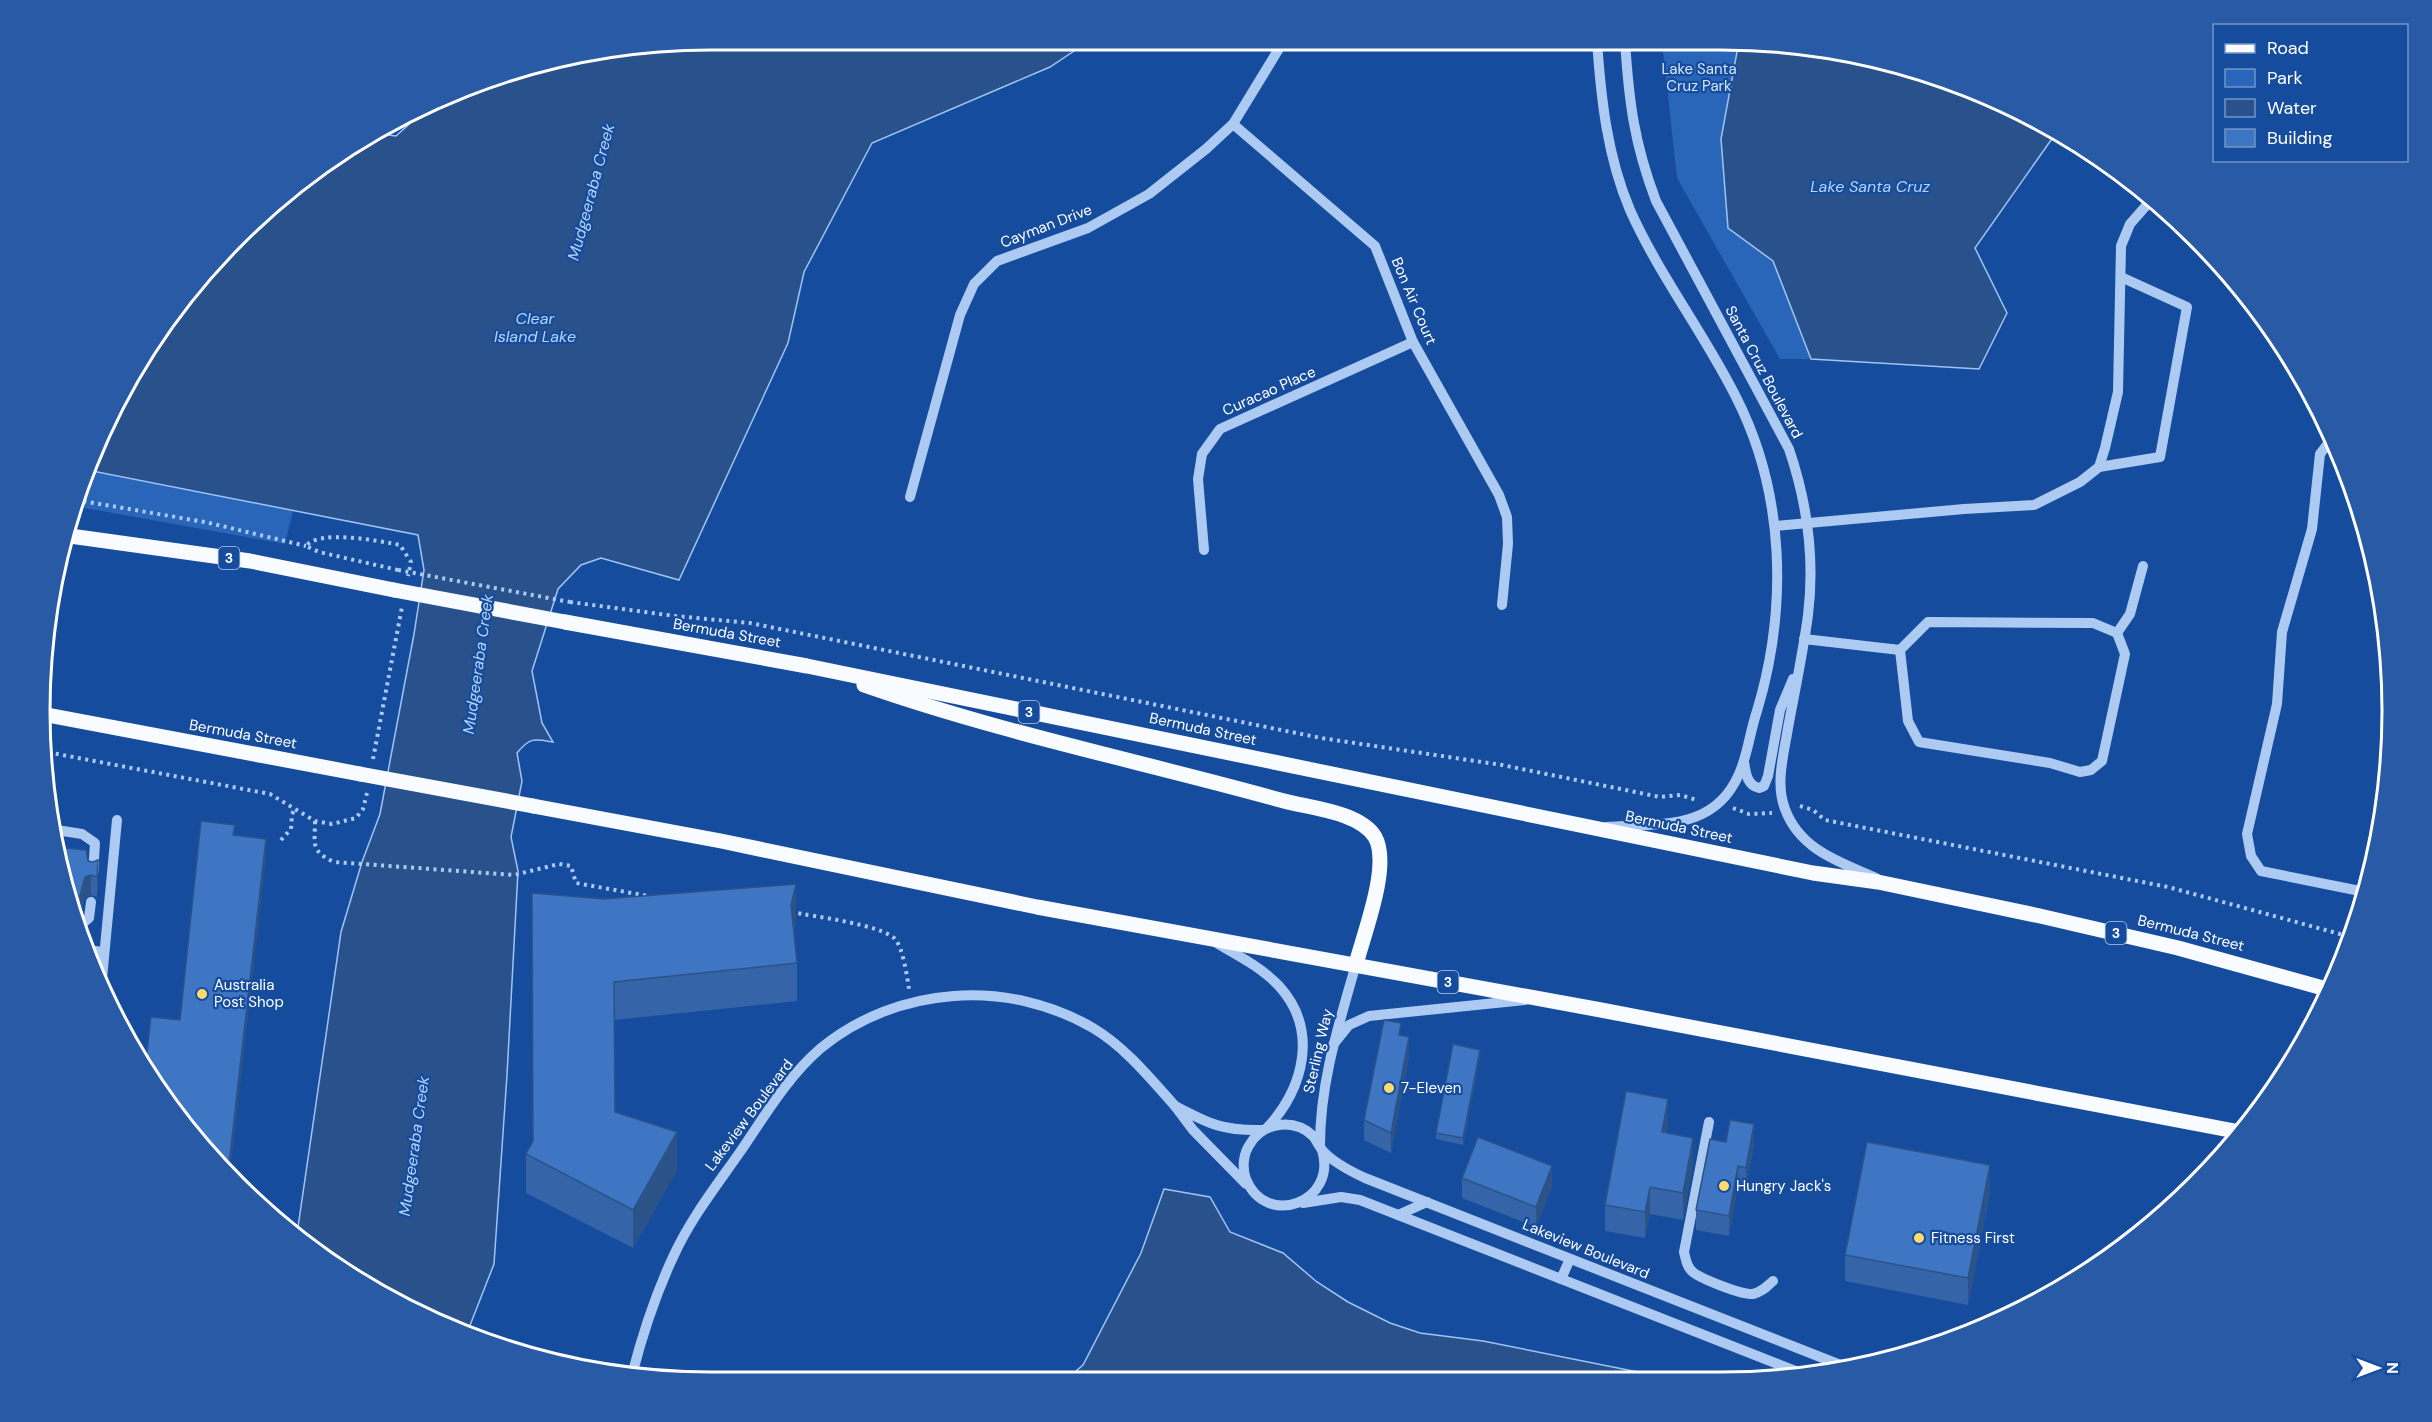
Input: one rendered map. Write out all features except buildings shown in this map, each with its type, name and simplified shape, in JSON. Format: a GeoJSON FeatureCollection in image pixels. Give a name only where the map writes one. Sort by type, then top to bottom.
{"type":"FeatureCollection","features":[{"type":"Feature","properties":{"kind":"main road","name":"Bermuda Street"},"geometry":{"type":"LineString","coordinates":[[73,536],[250,561],[807,666],[1813,873],[1892,885],[2178,948],[2321,988]]}},
{"type":"Feature","properties":{"kind":"main road"},"geometry":{"type":"LineString","coordinates":[[807,666],[929,707],[1042,740],[1356,820],[1367,827],[1375,837],[1381,860],[1379,878],[1356,964]]}},
{"type":"Feature","properties":{"kind":"main road","name":"Bermuda Street"},"geometry":{"type":"LineString","coordinates":[[50,717],[364,780],[533,806],[721,841],[1037,907],[1540,998],[2232,1130]]}},
{"type":"Feature","properties":{"kind":"street","name":"Cayman Drive"},"geometry":{"type":"LineString","coordinates":[[910,497],[960,315],[974,284],[997,261],[1088,228],[1149,194],[1206,149],[1233,124],[1278,50]]}},
{"type":"Feature","properties":{"kind":"street"},"geometry":{"type":"LineString","coordinates":[[1592,828],[1682,821],[1701,816],[1713,808],[1728,792],[1740,773],[1762,688],[1774,616],[1777,575],[1776,526],[1771,497],[1751,429],[1735,395],[1630,209],[1605,127],[1598,50]]}},
{"type":"Feature","properties":{"kind":"street","name":"Santa Cruz Boulevard"},"geometry":{"type":"LineString","coordinates":[[1626,50],[1630,101],[1642,163],[1656,201],[1789,448],[1800,483],[1811,560],[1808,613],[1781,770],[1781,792],[1785,810],[1798,832],[1817,850],[1892,885]]}},
{"type":"Feature","properties":{"kind":"street","name":"Bon Air Court"},"geometry":{"type":"LineString","coordinates":[[1233,124],[1375,246],[1413,342],[1499,495],[1507,517],[1508,544],[1502,605]]}},
{"type":"Feature","properties":{"kind":"street"},"geometry":{"type":"LineString","coordinates":[[1776,526],[1964,508],[2034,506],[2080,482],[2098,467],[2105,448],[2118,392],[2121,246],[2130,224],[2147,205]]}},
{"type":"Feature","properties":{"kind":"street"},"geometry":{"type":"LineString","coordinates":[[2098,467],[2160,457],[2187,307],[2121,277]]}},
{"type":"Feature","properties":{"kind":"street","name":"Curacao Place"},"geometry":{"type":"LineString","coordinates":[[1204,550],[1198,479],[1202,454],[1220,429],[1413,342]]}},
{"type":"Feature","properties":{"kind":"street"},"geometry":{"type":"LineString","coordinates":[[2326,446],[2320,454],[2312,529],[2282,632],[2277,705],[2247,834],[2251,856],[2261,871],[2357,890]]}},
{"type":"Feature","properties":{"kind":"street"},"geometry":{"type":"LineString","coordinates":[[2117,633],[2130,614],[2143,566]]}},
{"type":"Feature","properties":{"kind":"street"},"geometry":{"type":"LineString","coordinates":[[1928,622],[2093,623],[2117,633],[2125,654],[2102,761],[2091,770],[2080,772],[2050,763],[1919,742],[1908,721],[1900,650],[1928,622]]}},
{"type":"Feature","properties":{"kind":"street"},"geometry":{"type":"LineString","coordinates":[[1804,639],[1900,650]]}},
{"type":"Feature","properties":{"kind":"street"},"geometry":{"type":"LineString","coordinates":[[1743,760],[1749,782],[1757,788],[1764,786],[1782,704],[1800,662]]}},
{"type":"Feature","properties":{"kind":"street"},"geometry":{"type":"LineString","coordinates":[[102,969],[117,820]]}},
{"type":"Feature","properties":{"kind":"street"},"geometry":{"type":"LineString","coordinates":[[60,831],[82,834],[95,843],[93,875]]}},
{"type":"Feature","properties":{"kind":"street"},"geometry":{"type":"LineString","coordinates":[[84,922],[89,918],[90,902]]}},
{"type":"Feature","properties":{"kind":"street","name":"Sterling Way"},"geometry":{"type":"LineString","coordinates":[[1204,936],[1269,977],[1291,1001],[1300,1020],[1303,1049],[1297,1082],[1282,1110],[1265,1129]]}},
{"type":"Feature","properties":{"kind":"street"},"geometry":{"type":"LineString","coordinates":[[95,951],[104,952]]}},
{"type":"Feature","properties":{"kind":"street","name":"Sterling Way"},"geometry":{"type":"LineString","coordinates":[[1321,1148],[1322,1097],[1333,1045],[1356,964]]}},
{"type":"Feature","properties":{"kind":"street","name":"Lakeview Boulevard"},"geometry":{"type":"LineString","coordinates":[[634,1368],[674,1255],[698,1212],[773,1104],[820,1049],[848,1030],[883,1011],[912,1001],[968,995],[1004,997],[1035,1003],[1065,1013],[1120,1047],[1175,1106]]}},
{"type":"Feature","properties":{"kind":"street"},"geometry":{"type":"LineString","coordinates":[[1333,1045],[1349,1025],[1369,1016],[1540,998]]}},
{"type":"Feature","properties":{"kind":"street"},"geometry":{"type":"LineString","coordinates":[[1175,1106],[1220,1128],[1242,1131],[1282,1125],[1297,1126],[1310,1134],[1321,1148],[1324,1172],[1318,1188],[1306,1199],[1290,1205]]}},
{"type":"Feature","properties":{"kind":"street"},"geometry":{"type":"LineString","coordinates":[[1175,1106],[1193,1130],[1253,1191],[1270,1203],[1290,1205],[1346,1197],[1398,1215],[1789,1369]]}},
{"type":"Feature","properties":{"kind":"street"},"geometry":{"type":"LineString","coordinates":[[1709,1122],[1684,1252],[1686,1264],[1693,1273],[1740,1292],[1751,1294],[1761,1292],[1773,1281]]}},
{"type":"Feature","properties":{"kind":"street"},"geometry":{"type":"LineString","coordinates":[[1253,1191],[1244,1174],[1245,1155],[1253,1138],[1265,1129]]}},
{"type":"Feature","properties":{"kind":"street","name":"Lakeview Boulevard"},"geometry":{"type":"LineString","coordinates":[[1321,1148],[1358,1174],[1834,1363]]}},
{"type":"Feature","properties":{"kind":"street"},"geometry":{"type":"LineString","coordinates":[[1398,1215],[1427,1202]]}},
{"type":"Feature","properties":{"kind":"street"},"geometry":{"type":"LineString","coordinates":[[1561,1279],[1570,1259]]}},
{"type":"Feature","properties":{"kind":"street"},"geometry":{"type":"LineString","coordinates":[[1799,1368],[1801,1350]]}},
{"type":"Feature","properties":{"kind":"path"},"geometry":{"type":"LineString","coordinates":[[84,501],[205,522],[398,570],[570,602],[750,623],[1321,738],[1502,765],[1660,797],[1680,795],[1698,800]]}},
{"type":"Feature","properties":{"kind":"path"},"geometry":{"type":"LineString","coordinates":[[306,546],[314,539],[330,537],[400,545],[411,562],[401,591],[372,762]]}},
{"type":"Feature","properties":{"kind":"path"},"geometry":{"type":"LineString","coordinates":[[51,753],[270,794],[315,821],[332,824],[356,818],[363,809],[364,780]]}},
{"type":"Feature","properties":{"kind":"path"},"geometry":{"type":"LineString","coordinates":[[1726,806],[1749,814],[1769,814]]}},
{"type":"Feature","properties":{"kind":"path"},"geometry":{"type":"LineString","coordinates":[[1801,806],[1813,810],[1825,820],[2168,887],[2343,935]]}},
{"type":"Feature","properties":{"kind":"path"},"geometry":{"type":"LineString","coordinates":[[281,840],[291,829],[292,814],[295,809]]}},
{"type":"Feature","properties":{"kind":"path"},"geometry":{"type":"LineString","coordinates":[[315,821],[315,846],[320,856],[334,862],[514,875],[560,864],[570,866],[576,883],[658,898]]}},
{"type":"Feature","properties":{"kind":"path"},"geometry":{"type":"LineString","coordinates":[[789,911],[877,929],[895,939],[905,967],[912,1001]]}},
{"type":"Feature","properties":{"kind":"green space","name":"Lake Santa Cruz Park"},"geometry":{"type":"Polygon","coordinates":[[[1663,50],[1737,50],[1721,139],[1728,228],[1773,261],[1811,359],[1780,359],[1677,178],[1663,50]]]}},
{"type":"Feature","properties":{"kind":"green space"},"geometry":{"type":"Polygon","coordinates":[[[95,472],[293,510],[285,544],[82,507],[95,472]]]}},
{"type":"Feature","properties":{"kind":"water","name":"Clear Island Lake"},"geometry":{"type":"Polygon","coordinates":[[[711,50],[1076,50],[1050,67],[872,143],[804,272],[788,343],[679,580],[601,558],[581,565],[558,589],[532,671],[542,723],[553,742],[533,740],[525,744],[517,753],[522,781],[511,837],[518,871],[494,1264],[470,1326],[418,1304],[380,1284],[343,1261],[298,1227],[341,932],[362,862],[380,814],[414,634],[424,570],[418,535],[95,472],[118,418],[138,380],[186,308],[214,275],[243,243],[308,186],[380,138],[386,135],[396,136],[418,118],[498,85],[582,62],[625,55],[711,50]]]}},
{"type":"Feature","properties":{"kind":"water","name":"Lake Santa Cruz"},"geometry":{"type":"Polygon","coordinates":[[[1737,50],[1807,55],[1892,72],[1974,100],[2052,138],[1975,248],[2007,313],[1979,369],[1811,359],[1773,261],[1728,228],[1721,139],[1737,50]]]}},
{"type":"Feature","properties":{"kind":"water"},"geometry":{"type":"Polygon","coordinates":[[[1164,1189],[1210,1197],[1230,1232],[1283,1253],[1317,1282],[1348,1302],[1390,1323],[1420,1333],[1483,1341],[1638,1372],[1075,1372],[1083,1365],[1141,1253],[1164,1189]]]}},
{"type":"Feature","properties":{"kind":"place","name":"Australia Post Shop"},"geometry":{"type":"Point","coordinates":[202,994]}},
{"type":"Feature","properties":{"kind":"place","name":"7-Eleven"},"geometry":{"type":"Point","coordinates":[1389,1088]}},
{"type":"Feature","properties":{"kind":"place","name":"Hungry Jack's"},"geometry":{"type":"Point","coordinates":[1724,1186]}},
{"type":"Feature","properties":{"kind":"place","name":"Fitness First"},"geometry":{"type":"Point","coordinates":[1919,1238]}},
{"type":"Feature","properties":{"kind":"water label","name":"Mudgeeraba Creek"},"geometry":{"type":"Point","coordinates":[591,192]}},
{"type":"Feature","properties":{"kind":"water label","name":"Mudgeeraba Creek"},"geometry":{"type":"Point","coordinates":[478,664]}},
{"type":"Feature","properties":{"kind":"water label","name":"Mudgeeraba Creek"},"geometry":{"type":"Point","coordinates":[414,1146]}}]}
